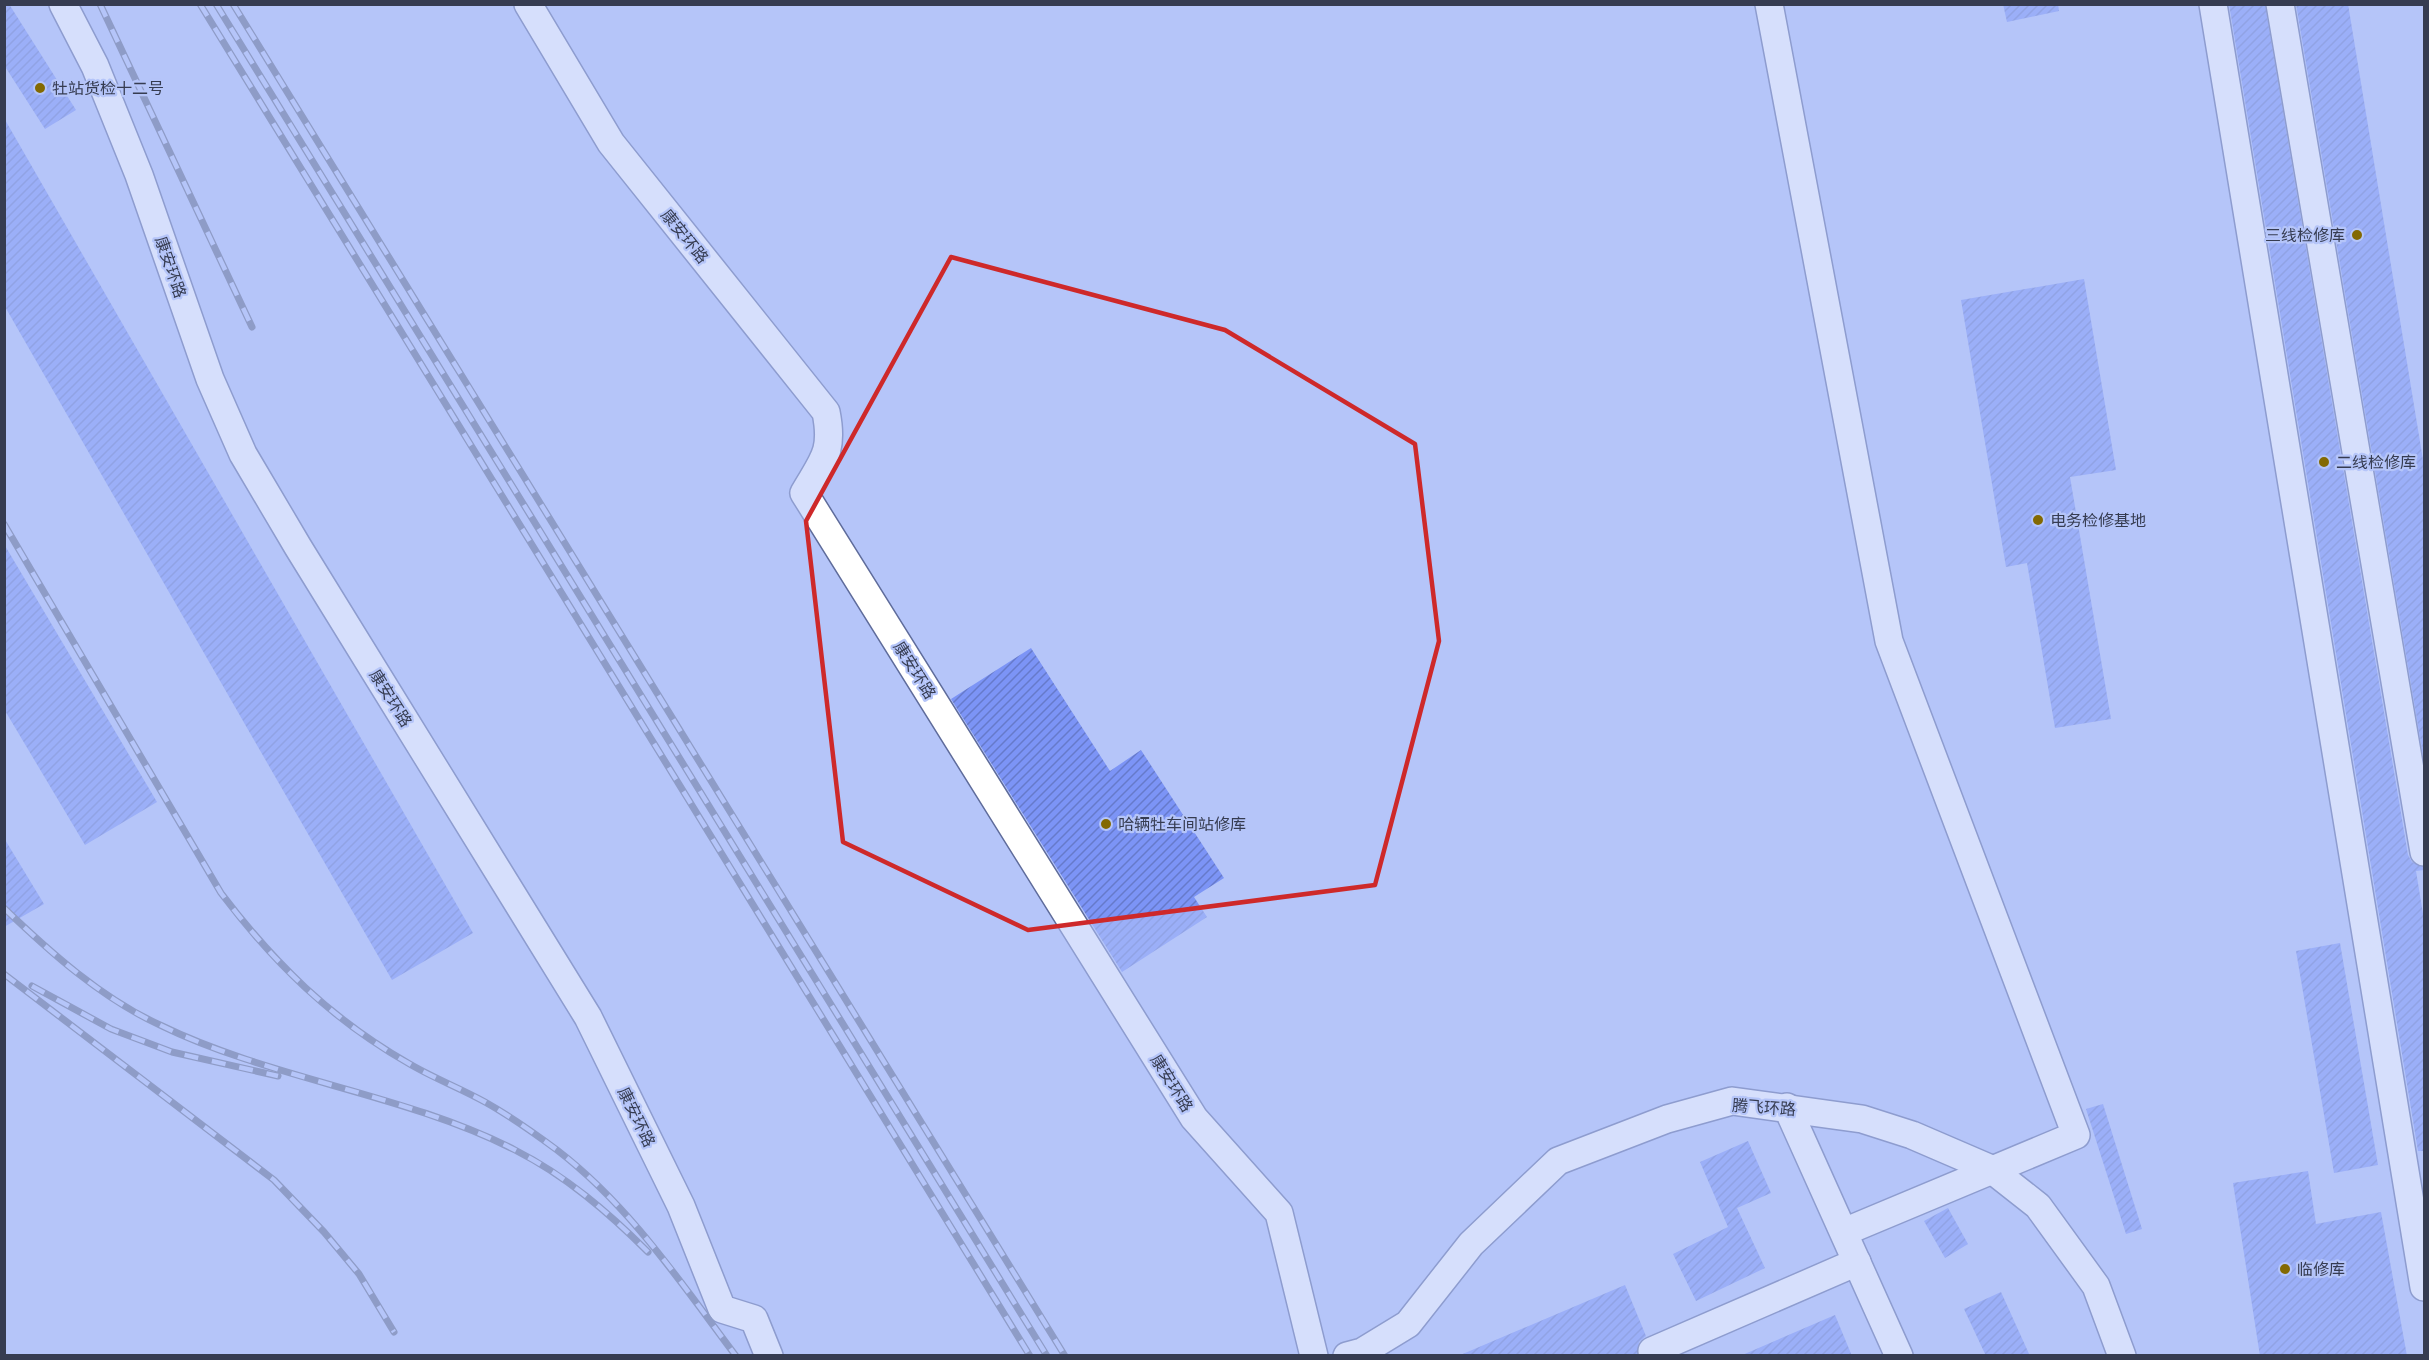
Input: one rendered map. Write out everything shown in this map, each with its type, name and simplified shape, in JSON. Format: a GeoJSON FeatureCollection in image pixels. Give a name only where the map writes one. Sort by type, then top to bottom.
{"type":"FeatureCollection","features":[{"type":"Feature","properties":{"kind":"lane","name":"康安环路"},"geometry":{"type":"LineString","coordinates":[[63,4],[95,66],[139,175],[210,379],[243,454],[588,1017],[681,1206],[722,1309],[754,1318],[769,1356]]}},
{"type":"Feature","properties":{"kind":"lane","name":"康安环路"},"geometry":{"type":"LineString","coordinates":[[528,4],[611,143],[826,412],[829,430],[828,452],[804,493],[1194,1118],[1279,1213],[1314,1356]]}},
{"type":"Feature","properties":{"kind":"lane"},"geometry":{"type":"LineString","coordinates":[[1769,4],[1889,641],[2076,1135],[1990,1169],[1844,1232]]}},
{"type":"Feature","properties":{"kind":"lane"},"geometry":{"type":"LineString","coordinates":[[2213,4],[2424,1287]]}},
{"type":"Feature","properties":{"kind":"lane"},"geometry":{"type":"LineString","coordinates":[[2280,4],[2424,852]]}},
{"type":"Feature","properties":{"kind":"lane","name":"腾飞环路"},"geometry":{"type":"LineString","coordinates":[[1347,1356],[1362,1352],[1408,1324],[1471,1244],[1558,1161],[1667,1119],[1732,1101],[1862,1119],[1912,1135],[1990,1169],[2038,1206],[2096,1286],[2122,1356]]}},
{"type":"Feature","properties":{"kind":"lane"},"geometry":{"type":"LineString","coordinates":[[1787,1107],[1899,1356]]}},
{"type":"Feature","properties":{"kind":"lane"},"geometry":{"type":"LineString","coordinates":[[1654,1356],[1652,1351],[1857,1262]]}},
{"type":"Feature","properties":{"kind":"highlighted area"},"geometry":{"type":"Polygon","coordinates":[[[951,257],[1225,330],[1415,444],[1439,641],[1375,885],[1028,930],[843,842],[806,521],[951,257]]]}},
{"type":"Feature","properties":{"kind":"building","name":"牡站货检十二号"},"geometry":{"type":"Polygon","coordinates":[[[4,4],[9,4],[76,110],[45,129],[4,65],[4,4]]]}},
{"type":"Feature","properties":{"kind":"building"},"geometry":{"type":"Polygon","coordinates":[[[2003,4],[2058,4],[2059,11],[2007,22],[2003,4]]]}},
{"type":"Feature","properties":{"kind":"building","name":"二线检修库"},"geometry":{"type":"Polygon","coordinates":[[[2229,4],[2265,4],[2408,855],[2412,862],[2424,867],[2424,870],[2416,871],[2424,920],[2424,1151],[2418,1151],[2229,4]]]}},
{"type":"Feature","properties":{"kind":"building","name":"三线检修库"},"geometry":{"type":"Polygon","coordinates":[[[2296,4],[2348,4],[2424,466],[2424,761],[2296,4]]]}},
{"type":"Feature","properties":{"kind":"building"},"geometry":{"type":"Polygon","coordinates":[[[4,118],[473,933],[392,980],[4,305],[4,118]]]}},
{"type":"Feature","properties":{"kind":"building","name":"电务检修基地"},"geometry":{"type":"Polygon","coordinates":[[[2084,279],[2116,470],[2070,477],[2111,719],[2055,728],[2027,563],[2006,567],[1961,300],[2084,279]]]}},
{"type":"Feature","properties":{"kind":"building"},"geometry":{"type":"Polygon","coordinates":[[[4,544],[157,802],[85,845],[4,709],[4,544]]]}},
{"type":"Feature","properties":{"kind":"building","name":"哈辆牡车间站修库"},"geometry":{"type":"Polygon","coordinates":[[[1031,648],[1110,771],[1141,750],[1224,878],[1194,897],[1207,917],[1122,972],[951,699],[1031,648]]]}},
{"type":"Feature","properties":{"kind":"building"},"geometry":{"type":"Polygon","coordinates":[[[4,838],[44,904],[4,927],[4,838]]]}},
{"type":"Feature","properties":{"kind":"building"},"geometry":{"type":"Polygon","coordinates":[[[2340,943],[2378,1165],[2334,1173],[2296,951],[2340,943]]]}},
{"type":"Feature","properties":{"kind":"building"},"geometry":{"type":"Polygon","coordinates":[[[2103,1104],[2142,1229],[2126,1234],[2086,1109],[2103,1104]]]}},
{"type":"Feature","properties":{"kind":"building"},"geometry":{"type":"Polygon","coordinates":[[[1748,1141],[1771,1193],[1737,1208],[1765,1268],[1696,1301],[1673,1254],[1728,1227],[1700,1162],[1748,1141]]]}},
{"type":"Feature","properties":{"kind":"building"},"geometry":{"type":"Polygon","coordinates":[[[2308,1171],[2316,1224],[2381,1212],[2407,1356],[2260,1356],[2233,1183],[2308,1171]]]}},
{"type":"Feature","properties":{"kind":"building"},"geometry":{"type":"Polygon","coordinates":[[[1948,1208],[1968,1244],[1945,1258],[1924,1221],[1948,1208]]]}},
{"type":"Feature","properties":{"kind":"building"},"geometry":{"type":"Polygon","coordinates":[[[1625,1285],[1646,1336],[1639,1342],[1637,1356],[1458,1356],[1625,1285]]]}},
{"type":"Feature","properties":{"kind":"building"},"geometry":{"type":"Polygon","coordinates":[[[2001,1292],[2030,1356],[1986,1356],[1964,1309],[2001,1292]]]}},
{"type":"Feature","properties":{"kind":"building"},"geometry":{"type":"Polygon","coordinates":[[[1835,1315],[1852,1356],[1740,1356],[1835,1315]]]}},
{"type":"Feature","properties":{"kind":"railway"},"geometry":{"type":"LineString","coordinates":[[100,4],[252,327]]}},
{"type":"Feature","properties":{"kind":"railway"},"geometry":{"type":"LineString","coordinates":[[200,4],[1030,1356]]}},
{"type":"Feature","properties":{"kind":"railway"},"geometry":{"type":"LineString","coordinates":[[216,4],[1047,1356]]}},
{"type":"Feature","properties":{"kind":"railway"},"geometry":{"type":"LineString","coordinates":[[233,4],[1065,1356]]}},
{"type":"Feature","properties":{"kind":"railway"},"geometry":{"type":"LineString","coordinates":[[4,524],[221,893],[262,943],[306,988],[354,1028],[417,1068],[504,1113],[557,1150],[583,1172],[608,1196],[653,1247],[736,1356]]}},
{"type":"Feature","properties":{"kind":"railway"},"geometry":{"type":"LineString","coordinates":[[4,908],[77,973],[138,1014],[203,1044],[247,1060],[428,1114],[515,1150],[552,1171],[586,1196],[648,1252]]}},
{"type":"Feature","properties":{"kind":"railway"},"geometry":{"type":"LineString","coordinates":[[4,974],[274,1180],[324,1232],[359,1274],[394,1332]]}},
{"type":"Feature","properties":{"kind":"railway"},"geometry":{"type":"LineString","coordinates":[[32,986],[111,1029],[172,1052],[278,1076]]}},
{"type":"Feature","properties":{"kind":"place","name":"牡站货检十二号"},"geometry":{"type":"Point","coordinates":[40,88]}},
{"type":"Feature","properties":{"kind":"place","name":"三线检修库"},"geometry":{"type":"Point","coordinates":[2357,235]}},
{"type":"Feature","properties":{"kind":"place","name":"二线检修库"},"geometry":{"type":"Point","coordinates":[2324,462]}},
{"type":"Feature","properties":{"kind":"place","name":"电务检修基地"},"geometry":{"type":"Point","coordinates":[2038,520]}},
{"type":"Feature","properties":{"kind":"place","name":"哈辆牡车间站修库"},"geometry":{"type":"Point","coordinates":[1106,824]}},
{"type":"Feature","properties":{"kind":"place","name":"临修库"},"geometry":{"type":"Point","coordinates":[2285,1269]}}]}
